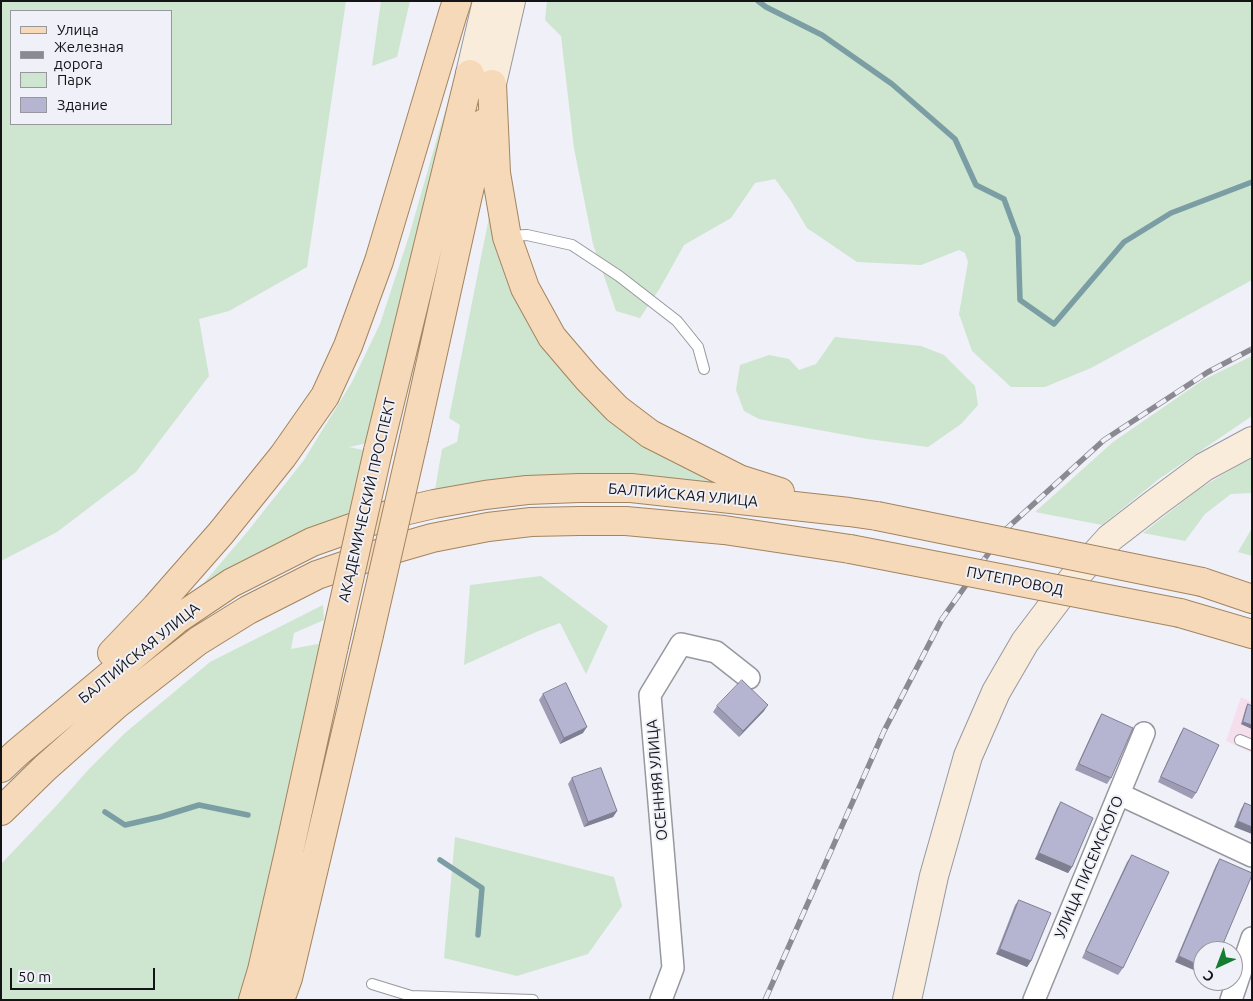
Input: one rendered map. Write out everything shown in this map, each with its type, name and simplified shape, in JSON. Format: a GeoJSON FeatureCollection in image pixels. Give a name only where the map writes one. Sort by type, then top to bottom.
{"type":"FeatureCollection","features":[{"type":"Feature","properties":{"kind":"main road"},"geometry":{"type":"LineString","coordinates":[[9,760],[156,607],[221,533],[283,456],[324,396],[348,346],[379,261],[457,1]]}},
{"type":"Feature","properties":{"kind":"main road"},"geometry":{"type":"LineString","coordinates":[[481,79],[507,236],[525,288],[552,336],[587,378],[617,408],[650,434],[739,479],[849,512]]}},
{"type":"Feature","properties":{"kind":"main road","name":"АКАДЕМИЧЕСКИЙ ПРОСПЕКТ"},"geometry":{"type":"LineString","coordinates":[[280,1000],[288,978],[414,438],[481,79]]}},
{"type":"Feature","properties":{"kind":"main road","name":"АКАДЕМИЧЕСКИЙ ПРОСПЕКТ"},"geometry":{"type":"LineString","coordinates":[[253,1000],[262,970],[287,861],[378,451],[481,79]]}},
{"type":"Feature","properties":{"kind":"main road","name":"БАЛТИЙСКАЯ УЛИЦА"},"geometry":{"type":"LineString","coordinates":[[9,760],[176,620],[231,583],[312,542],[391,514],[485,495],[527,490],[631,488],[849,512],[877,516],[1202,582],[1252,599]]}},
{"type":"Feature","properties":{"kind":"main road","name":"БАЛТИЙСКАЯ УЛИЦА"},"geometry":{"type":"LineString","coordinates":[[1,811],[45,768],[116,705],[198,641],[248,610],[316,575],[387,551],[432,538],[488,527],[531,522],[579,520],[626,521],[724,530],[850,549]]}},
{"type":"Feature","properties":{"kind":"main road","name":"ПУТЕПРОВОД"},"geometry":{"type":"LineString","coordinates":[[850,549],[1180,613],[1252,634]]}},
{"type":"Feature","properties":{"kind":"main road"},"geometry":{"type":"LineString","coordinates":[[1,829],[45,768]]}},
{"type":"Feature","properties":{"kind":"street","name":"АКАДЕМИЧЕСКИЙ ПРОСПЕКТ"},"geometry":{"type":"LineString","coordinates":[[481,79],[487,1]]}},
{"type":"Feature","properties":{"kind":"street","name":"АКАДЕМИЧЕСКИЙ ПРОСПЕКТ"},"geometry":{"type":"LineString","coordinates":[[481,79],[511,1]]}},
{"type":"Feature","properties":{"kind":"street"},"geometry":{"type":"LineString","coordinates":[[907,1000],[934,876],[968,756],[996,692],[1025,642],[1072,580],[1110,538],[1204,467],[1252,441]]}},
{"type":"Feature","properties":{"kind":"street","name":"ОСЕННЯЯ УЛИЦА"},"geometry":{"type":"LineString","coordinates":[[661,1000],[673,968],[650,695],[681,644],[716,652],[749,678]]}},
{"type":"Feature","properties":{"kind":"street","name":"УЛИЦА ПИСЕМСКОГО"},"geometry":{"type":"LineString","coordinates":[[1034,1000],[1144,733]]}},
{"type":"Feature","properties":{"kind":"street"},"geometry":{"type":"LineString","coordinates":[[1119,794],[1252,856]]}},
{"type":"Feature","properties":{"kind":"street"},"geometry":{"type":"LineString","coordinates":[[1231,1000],[1252,938]]}},
{"type":"Feature","properties":{"kind":"lane"},"geometry":{"type":"LineString","coordinates":[[507,236],[527,235],[572,245],[619,276],[677,322],[698,347],[704,369]]}},
{"type":"Feature","properties":{"kind":"lane"},"geometry":{"type":"LineString","coordinates":[[1240,740],[1252,745]]}},
{"type":"Feature","properties":{"kind":"lane"},"geometry":{"type":"LineString","coordinates":[[372,984],[411,996],[533,1000]]}},
{"type":"Feature","properties":{"kind":"shaded area"},"geometry":{"type":"Polygon","coordinates":[[[1241,697],[1252,702],[1252,753],[1226,741],[1241,697]]]}},
{"type":"Feature","properties":{"kind":"green space"},"geometry":{"type":"Polygon","coordinates":[[[1,1],[346,1],[307,267],[229,311],[199,319],[209,376],[136,472],[57,532],[1,561],[1,1]]]}},
{"type":"Feature","properties":{"kind":"green space"},"geometry":{"type":"Polygon","coordinates":[[[381,1],[410,1],[397,57],[372,66],[381,1]]]}},
{"type":"Feature","properties":{"kind":"green space"},"geometry":{"type":"Polygon","coordinates":[[[547,1],[1252,1],[1252,280],[1091,368],[1045,387],[1011,387],[972,351],[959,314],[968,262],[965,253],[959,250],[921,265],[857,262],[807,228],[775,179],[755,183],[731,218],[684,245],[660,288],[640,318],[616,311],[593,244],[574,148],[561,36],[545,20],[547,1]]]}},
{"type":"Feature","properties":{"kind":"green space"},"geometry":{"type":"Polygon","coordinates":[[[477,5],[372,442],[349,447],[368,451],[352,511],[197,591],[248,531],[304,460],[352,382],[380,324],[409,236],[477,5]]]}},
{"type":"Feature","properties":{"kind":"green space"},"geometry":{"type":"Polygon","coordinates":[[[496,182],[563,350],[727,486],[516,478],[435,490],[442,449],[457,442],[460,425],[449,418],[496,182]]]}},
{"type":"Feature","properties":{"kind":"green space"},"geometry":{"type":"Polygon","coordinates":[[[835,337],[921,346],[944,355],[975,386],[978,405],[961,424],[928,447],[868,439],[759,419],[744,411],[736,390],[740,365],[769,355],[789,359],[799,370],[816,364],[835,337]]]}},
{"type":"Feature","properties":{"kind":"green space"},"geometry":{"type":"Polygon","coordinates":[[[1252,356],[1252,416],[1159,479],[1102,525],[1035,512],[1113,442],[1203,380],[1252,356]]]}},
{"type":"Feature","properties":{"kind":"green space"},"geometry":{"type":"Polygon","coordinates":[[[1252,457],[1252,493],[1231,494],[1205,514],[1185,541],[1143,533],[1199,489],[1252,457]]]}},
{"type":"Feature","properties":{"kind":"green space"},"geometry":{"type":"Polygon","coordinates":[[[1252,528],[1252,556],[1238,552],[1252,528]]]}},
{"type":"Feature","properties":{"kind":"green space"},"geometry":{"type":"Polygon","coordinates":[[[541,576],[608,626],[586,674],[560,623],[464,665],[470,585],[541,576]]]}},
{"type":"Feature","properties":{"kind":"green space"},"geometry":{"type":"Polygon","coordinates":[[[323,605],[324,620],[294,633],[291,649],[323,643],[243,1000],[1,1000],[2,863],[125,733],[210,662],[323,605]]]}},
{"type":"Feature","properties":{"kind":"green space"},"geometry":{"type":"Polygon","coordinates":[[[455,837],[614,877],[622,906],[588,954],[517,976],[444,958],[455,837]]]}},
{"type":"Feature","properties":{"kind":"building"},"geometry":{"type":"Polygon","coordinates":[[[742,680],[768,705],[743,731],[717,706],[742,680]]]}},
{"type":"Feature","properties":{"kind":"building"},"geometry":{"type":"Polygon","coordinates":[[[566,683],[587,727],[564,738],[543,694],[566,683]]]}},
{"type":"Feature","properties":{"kind":"building"},"geometry":{"type":"Polygon","coordinates":[[[1248,704],[1252,706],[1252,725],[1243,722],[1248,704]]]}},
{"type":"Feature","properties":{"kind":"building"},"geometry":{"type":"Polygon","coordinates":[[[1102,714],[1133,728],[1111,778],[1079,764],[1102,714]]]}},
{"type":"Feature","properties":{"kind":"building"},"geometry":{"type":"Polygon","coordinates":[[[1184,728],[1219,745],[1196,793],[1161,777],[1184,728]]]}},
{"type":"Feature","properties":{"kind":"building"},"geometry":{"type":"Polygon","coordinates":[[[601,768],[617,811],[588,822],[572,778],[601,768]]]}},
{"type":"Feature","properties":{"kind":"building"},"geometry":{"type":"Polygon","coordinates":[[[1061,802],[1093,818],[1072,867],[1039,853],[1061,802]]]}},
{"type":"Feature","properties":{"kind":"building"},"geometry":{"type":"Polygon","coordinates":[[[1245,803],[1252,806],[1252,827],[1238,821],[1245,803]]]}},
{"type":"Feature","properties":{"kind":"building"},"geometry":{"type":"Polygon","coordinates":[[[1132,855],[1169,872],[1123,968],[1086,951],[1132,855]]]}},
{"type":"Feature","properties":{"kind":"building"},"geometry":{"type":"Polygon","coordinates":[[[1220,859],[1252,873],[1224,941],[1193,941],[1193,962],[1179,956],[1220,859]]]}},
{"type":"Feature","properties":{"kind":"building"},"geometry":{"type":"Polygon","coordinates":[[[1019,900],[1051,913],[1031,961],[1000,949],[1019,900]]]}},
{"type":"Feature","properties":{"kind":"waterway"},"geometry":{"type":"LineString","coordinates":[[758,1],[766,7],[822,35],[892,84],[955,139],[976,185],[1004,199],[1018,237],[1020,300],[1054,324],[1124,242],[1171,213],[1252,182]]}},
{"type":"Feature","properties":{"kind":"waterway"},"geometry":{"type":"LineString","coordinates":[[105,812],[125,825],[199,805],[248,815]]}},
{"type":"Feature","properties":{"kind":"waterway"},"geometry":{"type":"LineString","coordinates":[[440,860],[482,888],[478,935]]}},
{"type":"Feature","properties":{"kind":"railway"},"geometry":{"type":"LineString","coordinates":[[765,1000],[884,731],[942,619],[1005,530],[1104,440],[1208,372],[1252,349]]}}]}
